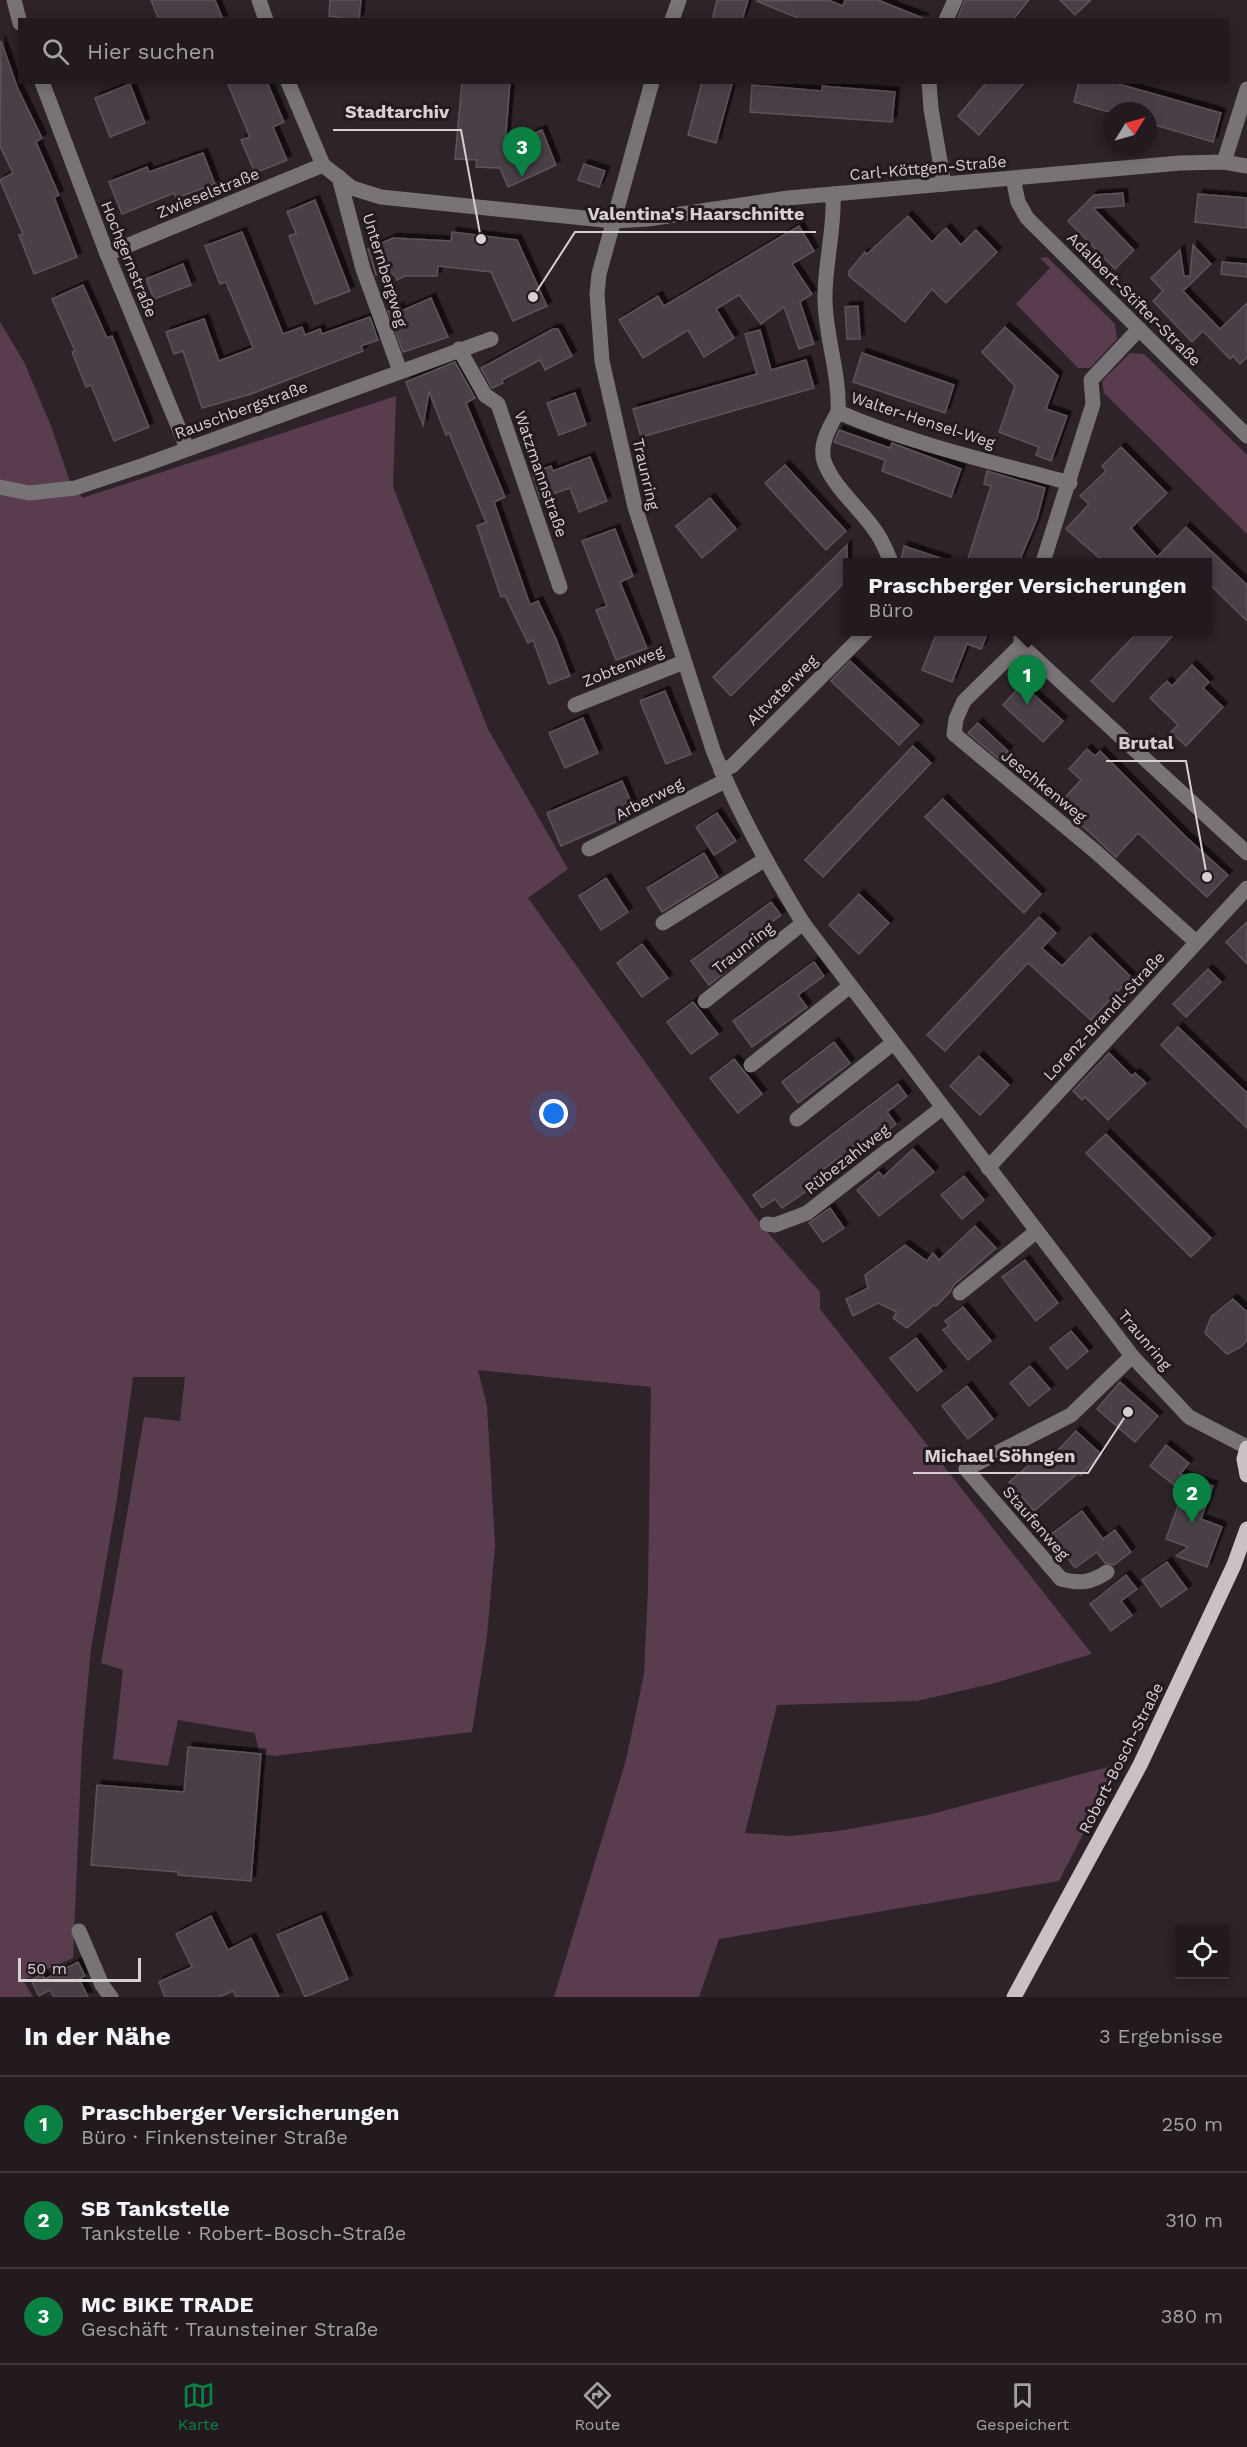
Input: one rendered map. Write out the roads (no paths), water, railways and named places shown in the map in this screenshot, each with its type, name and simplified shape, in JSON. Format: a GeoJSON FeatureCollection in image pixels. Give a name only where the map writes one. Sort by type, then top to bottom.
{"type":"FeatureCollection","features":[{"type":"Feature","properties":{"kind":"main road"},"geometry":{"type":"LineString","coordinates":[[1247,1448],[1244,1459],[1247,1475]]}},
{"type":"Feature","properties":{"kind":"main road","name":"Robert-Bosch-Straße"},"geometry":{"type":"LineString","coordinates":[[1014,1997],[1140,1765],[1234,1565],[1247,1530]]}},
{"type":"Feature","properties":{"kind":"street"},"geometry":{"type":"LineString","coordinates":[[14,0],[19,18]]}},
{"type":"Feature","properties":{"kind":"street"},"geometry":{"type":"LineString","coordinates":[[259,0],[265,18]]}},
{"type":"Feature","properties":{"kind":"street"},"geometry":{"type":"LineString","coordinates":[[673,18],[679,0]]}},
{"type":"Feature","properties":{"kind":"street"},"geometry":{"type":"LineString","coordinates":[[947,18],[955,0]]}},
{"type":"Feature","properties":{"kind":"street","name":"Hochgernstraße"},"geometry":{"type":"LineString","coordinates":[[43,84],[107,254],[187,448]]}},
{"type":"Feature","properties":{"kind":"street"},"geometry":{"type":"LineString","coordinates":[[289,84],[323,165]]}},
{"type":"Feature","properties":{"kind":"street","name":"Traunring"},"geometry":{"type":"LineString","coordinates":[[651,84],[599,274],[597,294],[602,361],[634,507],[723,776],[764,860],[803,924],[1132,1356],[1189,1418],[1247,1448]]}},
{"type":"Feature","properties":{"kind":"street"},"geometry":{"type":"LineString","coordinates":[[929,84],[931,109],[944,184]]}},
{"type":"Feature","properties":{"kind":"street"},"geometry":{"type":"LineString","coordinates":[[1224,162],[1247,89]]}},
{"type":"Feature","properties":{"kind":"street","name":"Carl-Köttgen-Straße"},"geometry":{"type":"LineString","coordinates":[[323,165],[352,188],[381,197],[613,221],[648,219],[788,198],[1180,163],[1224,162],[1247,165]]}},
{"type":"Feature","properties":{"kind":"street","name":"Zwieselstraße"},"geometry":{"type":"LineString","coordinates":[[107,254],[323,165]]}},
{"type":"Feature","properties":{"kind":"street","name":"Unternbergweg"},"geometry":{"type":"LineString","coordinates":[[339,177],[363,269],[400,371]]}},
{"type":"Feature","properties":{"kind":"street","name":"Adalbert-Stifter-Straße"},"geometry":{"type":"LineString","coordinates":[[1013,178],[1018,202],[1027,218],[1247,436]]}},
{"type":"Feature","properties":{"kind":"street","name":"Walter-Hensel-Weg"},"geometry":{"type":"LineString","coordinates":[[833,194],[825,300],[829,343],[839,393],[838,412],[872,427],[1070,483]]}},
{"type":"Feature","properties":{"kind":"street"},"geometry":{"type":"LineString","coordinates":[[1044,558],[1070,483],[1093,404],[1090,380],[1139,329]]}},
{"type":"Feature","properties":{"kind":"street","name":"Rauschbergstraße"},"geometry":{"type":"LineString","coordinates":[[0,487],[29,493],[75,488],[492,339]]}},
{"type":"Feature","properties":{"kind":"street","name":"Watzmannstraße"},"geometry":{"type":"LineString","coordinates":[[459,349],[485,395],[498,404],[560,587]]}},
{"type":"Feature","properties":{"kind":"street"},"geometry":{"type":"LineString","coordinates":[[838,412],[826,435],[824,459],[835,480],[874,529],[890,558]]}},
{"type":"Feature","properties":{"kind":"street","name":"Altvaterweg"},"geometry":{"type":"LineString","coordinates":[[723,776],[862,636]]}},
{"type":"Feature","properties":{"kind":"street"},"geometry":{"type":"LineString","coordinates":[[1021,638],[1247,854]]}},
{"type":"Feature","properties":{"kind":"street","name":"Jeschkenweg"},"geometry":{"type":"LineString","coordinates":[[1021,638],[964,701],[956,718],[954,734],[1096,852],[1196,942]]}},
{"type":"Feature","properties":{"kind":"street","name":"Zobtenweg"},"geometry":{"type":"LineString","coordinates":[[575,705],[684,662]]}},
{"type":"Feature","properties":{"kind":"street","name":"Arberweg"},"geometry":{"type":"LineString","coordinates":[[589,849],[723,776]]}},
{"type":"Feature","properties":{"kind":"street"},"geometry":{"type":"LineString","coordinates":[[663,923],[764,860]]}},
{"type":"Feature","properties":{"kind":"street","name":"Lorenz-Brandl-Straße"},"geometry":{"type":"LineString","coordinates":[[988,1168],[1247,888]]}},
{"type":"Feature","properties":{"kind":"street","name":"Traunring"},"geometry":{"type":"LineString","coordinates":[[705,1000],[803,924]]}},
{"type":"Feature","properties":{"kind":"street"},"geometry":{"type":"LineString","coordinates":[[751,1065],[850,987]]}},
{"type":"Feature","properties":{"kind":"street"},"geometry":{"type":"LineString","coordinates":[[797,1119],[893,1043]]}},
{"type":"Feature","properties":{"kind":"street","name":"Rübezahlweg"},"geometry":{"type":"LineString","coordinates":[[767,1224],[776,1225],[807,1213],[942,1108]]}},
{"type":"Feature","properties":{"kind":"street"},"geometry":{"type":"LineString","coordinates":[[960,1293],[1037,1231]]}},
{"type":"Feature","properties":{"kind":"street","name":"Staufenweg"},"geometry":{"type":"LineString","coordinates":[[1107,1572],[1096,1580],[1078,1584],[1060,1579],[966,1469],[1071,1414],[1132,1356]]}},
{"type":"Feature","properties":{"kind":"street"},"geometry":{"type":"LineString","coordinates":[[79,1931],[102,1985],[111,1997]]}},
{"type":"Feature","properties":{"kind":"place","name":"MC BIKE TRADE"},"geometry":{"type":"Point","coordinates":[522,177]}},
{"type":"Feature","properties":{"kind":"place","name":"Stadtarchiv"},"geometry":{"type":"Point","coordinates":[481,239]}},
{"type":"Feature","properties":{"kind":"place","name":"Valentina's Haarschnitte"},"geometry":{"type":"Point","coordinates":[533,297]}},
{"type":"Feature","properties":{"kind":"place","name":"Praschberger Versicherungen"},"geometry":{"type":"Point","coordinates":[1027,705]}},
{"type":"Feature","properties":{"kind":"place","name":"Brutal"},"geometry":{"type":"Point","coordinates":[1207,877]}},
{"type":"Feature","properties":{"kind":"place","name":"Michael Söhngen"},"geometry":{"type":"Point","coordinates":[1128,1412]}},
{"type":"Feature","properties":{"kind":"place","name":"SB Tankstelle"},"geometry":{"type":"Point","coordinates":[1192,1523]}}]}
